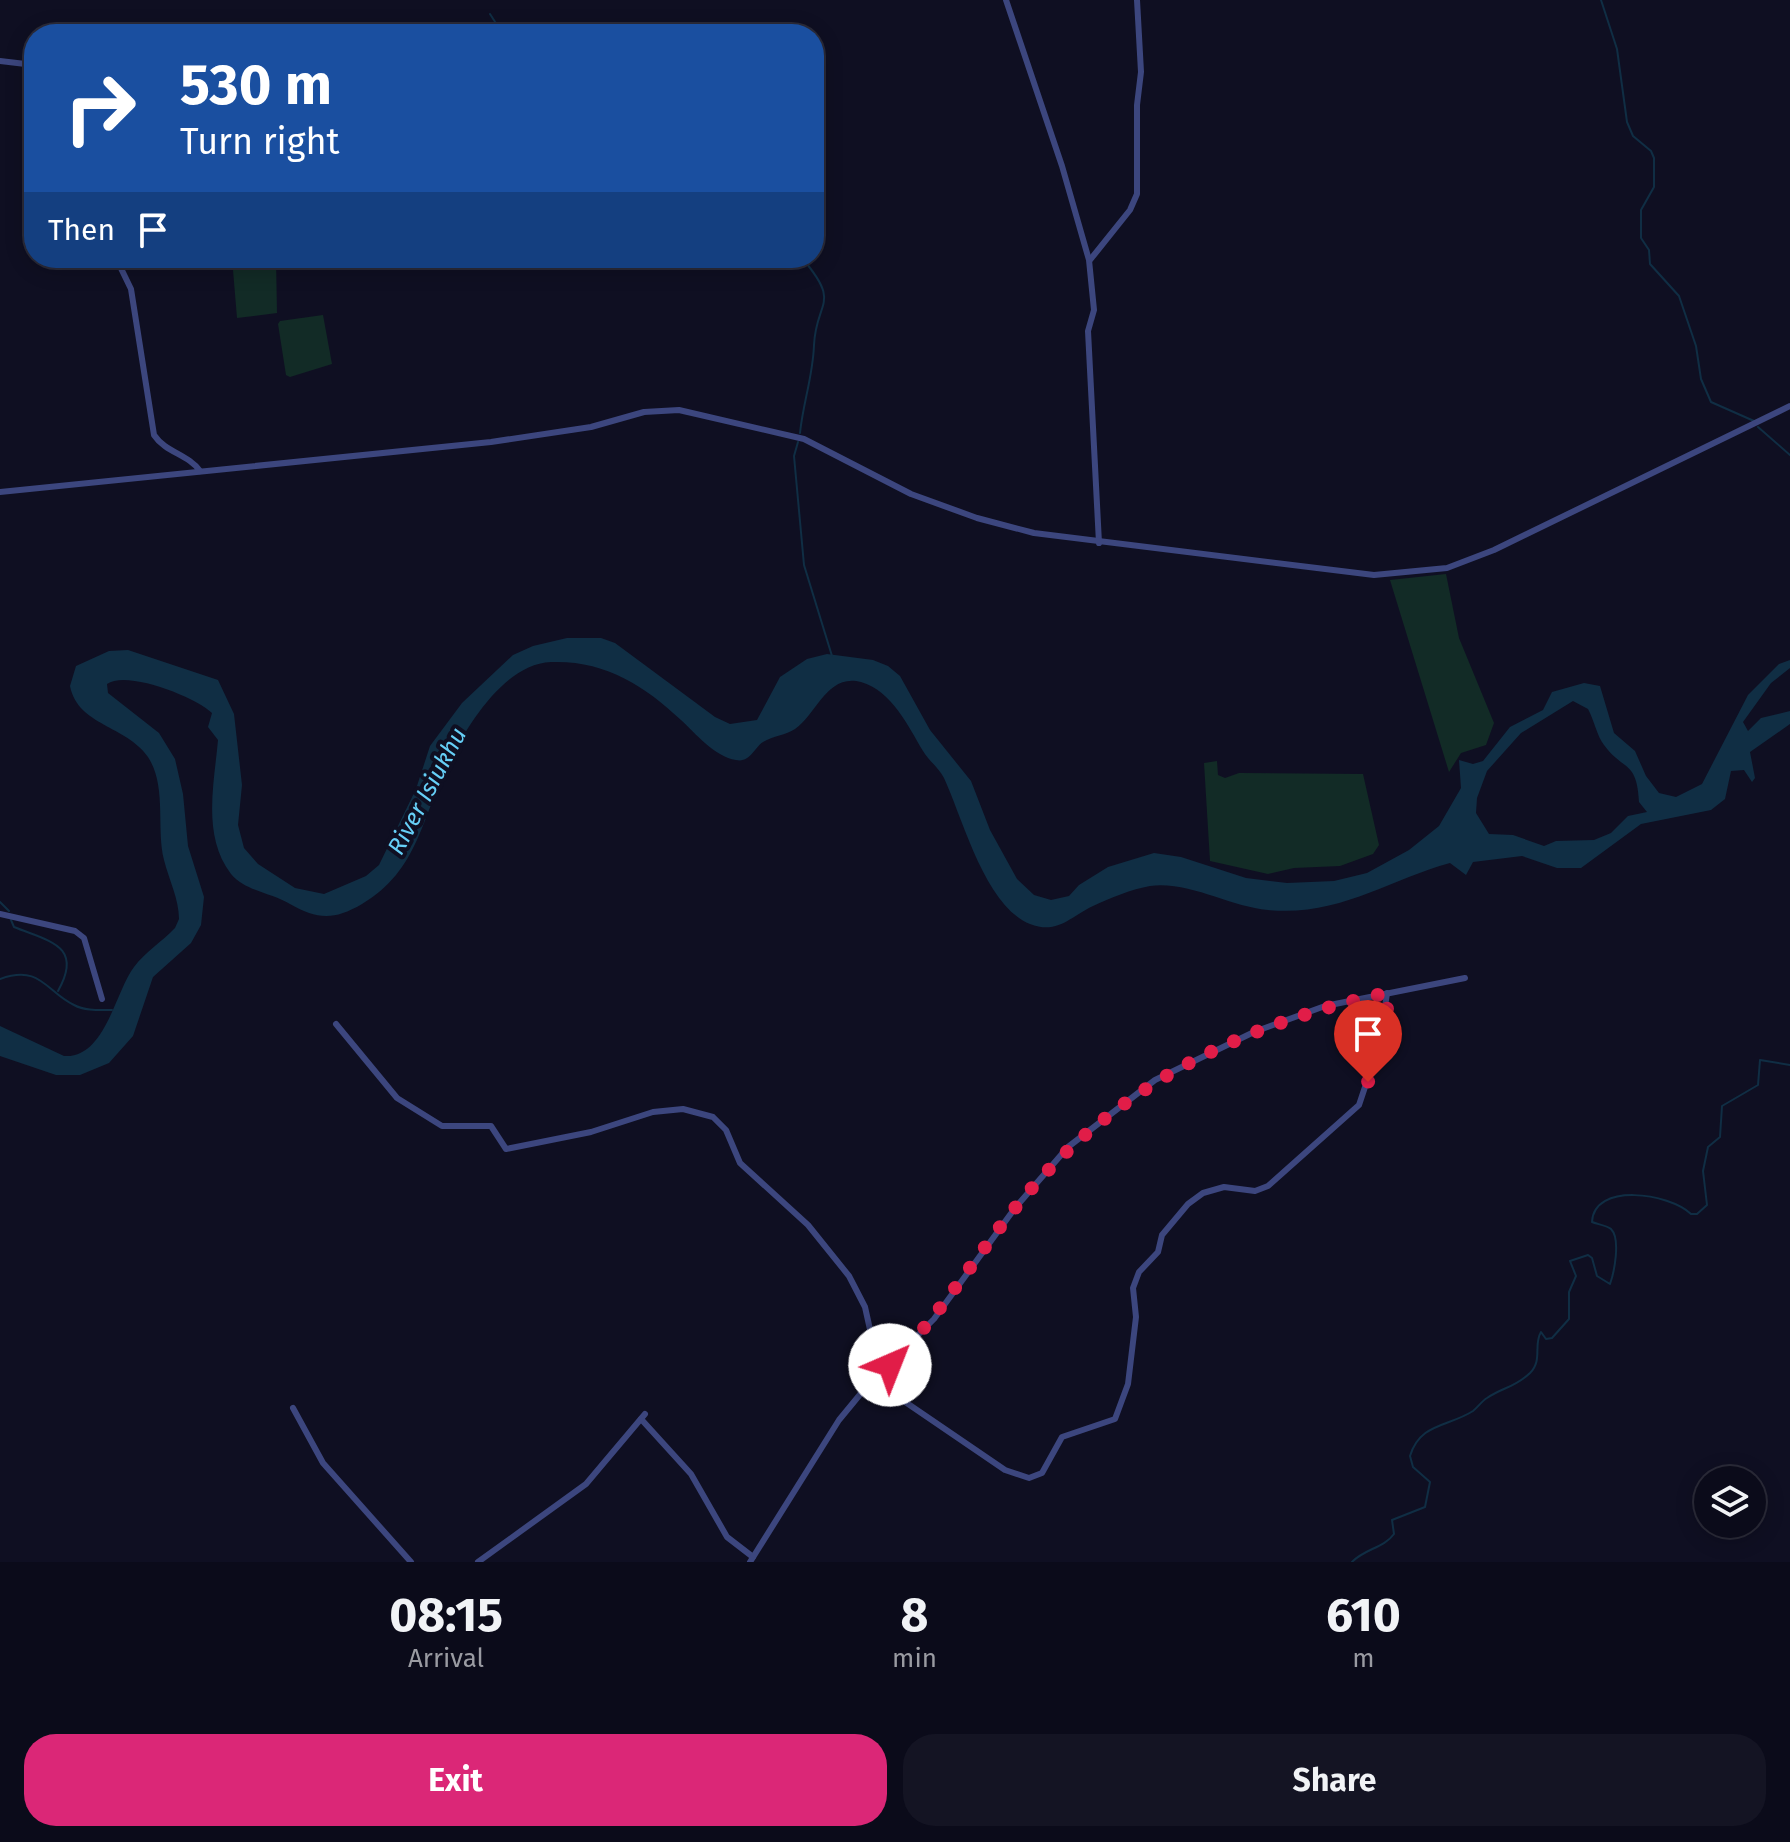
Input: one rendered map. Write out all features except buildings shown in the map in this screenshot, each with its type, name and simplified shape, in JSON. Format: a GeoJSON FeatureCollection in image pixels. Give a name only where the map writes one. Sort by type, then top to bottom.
{"type":"FeatureCollection","features":[{"type":"Feature","properties":{"kind":"street"},"geometry":{"type":"LineString","coordinates":[[1006,0],[1062,166],[1089,260],[1094,310],[1088,331],[1099,543]]}},
{"type":"Feature","properties":{"kind":"street"},"geometry":{"type":"LineString","coordinates":[[1089,260],[1130,210],[1137,194],[1137,105],[1141,72],[1137,0]]}},
{"type":"Feature","properties":{"kind":"street"},"geometry":{"type":"LineString","coordinates":[[0,61],[24,64]]}},
{"type":"Feature","properties":{"kind":"street"},"geometry":{"type":"LineString","coordinates":[[121,268],[131,289],[154,435],[161,444],[190,461],[200,471]]}},
{"type":"Feature","properties":{"kind":"street"},"geometry":{"type":"LineString","coordinates":[[0,492],[491,442],[591,427],[644,412],[679,410],[804,439],[911,494],[977,518],[1034,533],[1374,575],[1447,568],[1642,481],[1790,406]]}},
{"type":"Feature","properties":{"kind":"street"},"geometry":{"type":"LineString","coordinates":[[0,914],[75,931],[84,938],[102,999]]}},
{"type":"Feature","properties":{"kind":"street"},"geometry":{"type":"LineString","coordinates":[[478,1562],[586,1484],[643,1416],[691,1474],[727,1537],[751,1561],[839,1420],[873,1380],[934,1319],[1015,1208],[1068,1147],[1139,1091],[1254,1032],[1325,1006],[1465,978]]}},
{"type":"Feature","properties":{"kind":"street"},"geometry":{"type":"LineString","coordinates":[[873,1380],[1005,1470],[1024,1477],[1042,1473],[1062,1437],[1111,1422],[1127,1387],[1136,1317],[1133,1288],[1139,1272],[1158,1252],[1162,1235],[1188,1204],[1203,1193],[1224,1187],[1255,1191],[1268,1186],[1354,1111],[1368,1082],[1380,1042],[1387,993]]}},
{"type":"Feature","properties":{"kind":"street"},"geometry":{"type":"LineString","coordinates":[[336,1024],[397,1098],[442,1126],[491,1126],[506,1149],[591,1132],[653,1112],[683,1109],[713,1117],[726,1130],[740,1163],[808,1225],[849,1276],[868,1320],[875,1355],[873,1380]]}},
{"type":"Feature","properties":{"kind":"street"},"geometry":{"type":"LineString","coordinates":[[293,1408],[323,1463],[411,1562]]}},
{"type":"Feature","properties":{"kind":"green space"},"geometry":{"type":"Polygon","coordinates":[[[233,268],[276,268],[277,313],[237,318],[233,268]]]}},
{"type":"Feature","properties":{"kind":"green space"},"geometry":{"type":"Polygon","coordinates":[[[323,315],[332,364],[290,377],[286,375],[278,324],[280,321],[323,315]]]}},
{"type":"Feature","properties":{"kind":"green space"},"geometry":{"type":"Polygon","coordinates":[[[1446,574],[1459,638],[1494,723],[1486,745],[1461,753],[1449,772],[1390,580],[1446,574]]]}},
{"type":"Feature","properties":{"kind":"green space"},"geometry":{"type":"Polygon","coordinates":[[[1217,761],[1218,775],[1225,778],[1239,773],[1363,774],[1379,845],[1373,854],[1340,866],[1294,868],[1268,874],[1210,861],[1204,763],[1217,761]]]}},
{"type":"Feature","properties":{"kind":"water","name":"River Isiukhu"},"geometry":{"type":"Polygon","coordinates":[[[567,638],[601,638],[615,643],[715,717],[730,724],[757,720],[780,677],[807,659],[827,654],[873,660],[888,666],[900,676],[930,730],[971,781],[990,830],[1017,879],[1034,895],[1051,900],[1069,896],[1079,885],[1108,867],[1154,853],[1181,857],[1246,878],[1287,883],[1334,881],[1367,873],[1409,850],[1439,826],[1461,788],[1459,760],[1473,764],[1483,761],[1510,727],[1543,710],[1552,692],[1584,683],[1600,686],[1614,733],[1635,751],[1646,776],[1659,793],[1676,797],[1702,784],[1748,695],[1779,664],[1790,660],[1790,668],[1771,683],[1743,722],[1748,731],[1761,718],[1790,711],[1790,724],[1750,752],[1755,778],[1752,782],[1744,770],[1731,771],[1725,799],[1711,810],[1641,824],[1581,868],[1557,868],[1522,856],[1473,862],[1466,875],[1450,863],[1340,903],[1293,911],[1254,908],[1180,887],[1150,886],[1114,897],[1056,926],[1040,927],[1014,914],[1000,899],[977,860],[942,774],[925,755],[898,710],[872,687],[861,682],[839,683],[795,729],[763,742],[745,759],[736,760],[713,749],[667,707],[622,677],[588,665],[551,662],[534,665],[518,673],[478,713],[450,760],[417,840],[396,875],[362,904],[325,916],[309,913],[251,888],[231,874],[222,859],[213,827],[218,740],[208,727],[212,713],[161,687],[129,680],[117,681],[107,684],[108,693],[159,733],[175,759],[183,794],[188,846],[204,897],[201,925],[191,943],[153,977],[133,1036],[109,1063],[80,1075],[56,1075],[0,1056],[0,1026],[64,1056],[78,1054],[90,1047],[107,1022],[134,967],[175,928],[179,919],[162,848],[154,768],[139,746],[82,709],[70,686],[76,666],[109,651],[128,650],[218,680],[234,714],[242,785],[238,825],[244,848],[258,864],[295,888],[324,894],[366,876],[379,865],[416,789],[430,746],[462,703],[513,655],[533,646],[567,638]],[[1573,701],[1521,733],[1487,771],[1477,798],[1476,813],[1489,834],[1513,835],[1544,846],[1556,841],[1594,840],[1611,833],[1628,816],[1647,812],[1639,802],[1632,772],[1604,745],[1588,709],[1573,701]]]}},
{"type":"Feature","properties":{"kind":"waterway"},"geometry":{"type":"LineString","coordinates":[[1601,0],[1617,49],[1627,122],[1633,136],[1651,151],[1654,158],[1654,187],[1641,210],[1641,238],[1649,250],[1650,264],[1679,296],[1696,346],[1701,379],[1711,402],[1754,421]]}},
{"type":"Feature","properties":{"kind":"waterway"},"geometry":{"type":"LineString","coordinates":[[490,14],[496,24]]}},
{"type":"Feature","properties":{"kind":"waterway"},"geometry":{"type":"LineString","coordinates":[[800,433],[816,330],[824,302],[821,285],[810,268]]}},
{"type":"Feature","properties":{"kind":"waterway"},"geometry":{"type":"LineString","coordinates":[[1758,427],[1790,455]]}},
{"type":"Feature","properties":{"kind":"waterway"},"geometry":{"type":"LineString","coordinates":[[798,442],[794,456],[804,565],[832,656]]}},
{"type":"Feature","properties":{"kind":"waterway"},"geometry":{"type":"LineString","coordinates":[[0,902],[9,911]]}},
{"type":"Feature","properties":{"kind":"waterway"},"geometry":{"type":"LineString","coordinates":[[11,920],[14,927],[50,941],[64,954],[67,964],[58,991]]}},
{"type":"Feature","properties":{"kind":"waterway"},"geometry":{"type":"LineString","coordinates":[[0,979],[14,975],[34,977],[78,1007],[112,1010]]}},
{"type":"Feature","properties":{"kind":"waterway"},"geometry":{"type":"LineString","coordinates":[[1352,1562],[1390,1539],[1394,1534],[1392,1520],[1425,1507],[1430,1482],[1413,1467],[1410,1456],[1421,1437],[1473,1411],[1485,1399],[1519,1382],[1534,1368],[1541,1332],[1546,1339],[1552,1338],[1569,1319],[1569,1292],[1576,1276],[1570,1261],[1588,1255],[1592,1258],[1597,1276],[1610,1284],[1616,1240],[1611,1229],[1592,1222],[1596,1209],[1618,1196],[1634,1195],[1667,1201],[1697,1214],[1707,1205],[1703,1171],[1708,1147],[1720,1137],[1722,1106],[1758,1085],[1760,1060],[1790,1065]]}},
{"type":"Feature","properties":{"kind":"route"},"geometry":{"type":"LineString","coordinates":[[890,1365],[934,1319],[1015,1208],[1068,1147],[1155,1080],[1254,1032],[1325,1006],[1387,993],[1387,1017],[1368,1082]]}}]}
